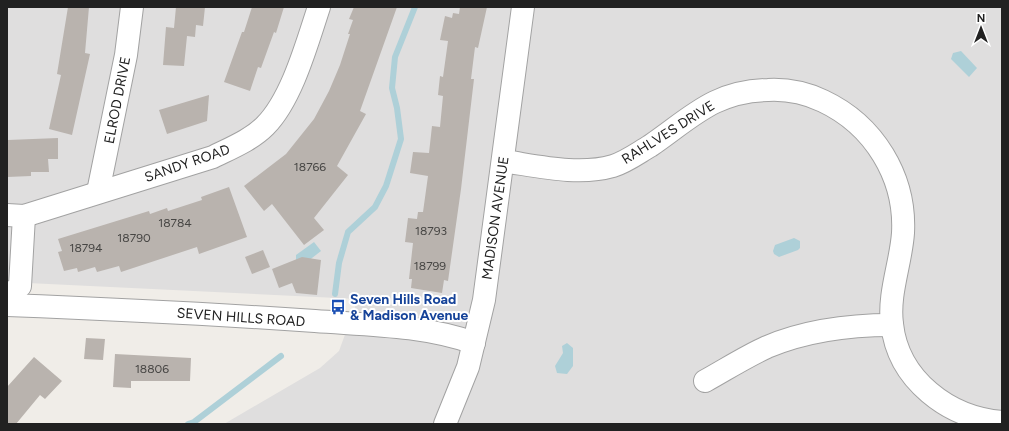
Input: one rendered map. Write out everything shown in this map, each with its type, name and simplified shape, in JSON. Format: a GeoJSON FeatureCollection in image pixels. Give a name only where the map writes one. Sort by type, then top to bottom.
{"type":"FeatureCollection","features":[{"type":"Feature","properties":{"kind":"street","name":"ELROD DRIVE"},"geometry":{"type":"LineString","coordinates":[[98,192],[126,55],[132,7]]}},
{"type":"Feature","properties":{"kind":"street","name":"SANDY ROAD"},"geometry":{"type":"LineString","coordinates":[[7,297],[20,286],[16,216],[213,156],[241,143],[266,126],[286,96],[302,59],[319,7]]}},
{"type":"Feature","properties":{"kind":"street","name":"MADISON AVENUE"},"geometry":{"type":"LineString","coordinates":[[445,424],[468,367],[484,300],[523,7]]}},
{"type":"Feature","properties":{"kind":"street","name":"RAHLVES DRIVE"},"geometry":{"type":"LineString","coordinates":[[503,161],[563,169],[590,170],[613,166],[635,156],[710,103],[730,95],[752,90],[776,90],[798,92],[823,101],[845,114],[865,131],[875,142],[890,167],[898,187],[902,209],[902,233],[892,304],[892,324],[895,341],[905,362],[917,381],[932,397],[950,408],[970,416],[1002,422]]}},
{"type":"Feature","properties":{"kind":"street","name":"SEVEN HILLS ROAD"},"geometry":{"type":"LineString","coordinates":[[7,305],[156,311],[383,326],[428,331],[456,337],[474,343]]}},
{"type":"Feature","properties":{"kind":"street"},"geometry":{"type":"LineString","coordinates":[[704,381],[765,348],[793,337],[841,326],[892,324]]}},
{"type":"Feature","properties":{"kind":"shaded area"},"geometry":{"type":"Polygon","coordinates":[[[7,7],[1002,7],[1002,424],[224,424],[320,368],[339,351],[358,299],[7,282],[7,7]]]}},
{"type":"Feature","properties":{"kind":"water"},"geometry":{"type":"Polygon","coordinates":[[[961,51],[977,68],[969,77],[951,59],[953,53],[961,51]]]}},
{"type":"Feature","properties":{"kind":"water"},"geometry":{"type":"Polygon","coordinates":[[[794,238],[800,241],[800,248],[798,250],[779,257],[774,254],[773,251],[775,245],[794,238]]]}},
{"type":"Feature","properties":{"kind":"water"},"geometry":{"type":"Polygon","coordinates":[[[314,242],[321,251],[303,265],[296,263],[296,255],[314,242]]]}},
{"type":"Feature","properties":{"kind":"water"},"geometry":{"type":"Polygon","coordinates":[[[567,343],[573,348],[573,366],[567,374],[557,373],[555,366],[563,353],[562,346],[567,343]]]}},
{"type":"Feature","properties":{"kind":"building"},"geometry":{"type":"Polygon","coordinates":[[[68,7],[89,7],[85,53],[90,54],[72,135],[49,129],[61,75],[57,74],[68,7]]]}},
{"type":"Feature","properties":{"kind":"building"},"geometry":{"type":"Polygon","coordinates":[[[176,7],[205,7],[203,26],[196,25],[195,37],[187,36],[184,66],[163,65],[166,27],[174,28],[176,7]]]}},
{"type":"Feature","properties":{"kind":"building"},"geometry":{"type":"Polygon","coordinates":[[[252,7],[284,7],[276,33],[274,32],[261,68],[258,67],[250,91],[224,82],[242,32],[244,32],[252,7]]]}},
{"type":"Feature","properties":{"kind":"building"},"geometry":{"type":"Polygon","coordinates":[[[354,7],[397,7],[360,111],[366,114],[337,166],[348,175],[314,218],[324,230],[304,245],[272,204],[264,211],[244,186],[286,154],[314,119],[329,91],[340,65],[350,34],[348,34],[353,20],[349,19],[354,7]]]}},
{"type":"Feature","properties":{"kind":"building"},"geometry":{"type":"Polygon","coordinates":[[[460,7],[487,7],[478,48],[475,47],[471,79],[474,79],[461,189],[448,281],[444,280],[442,293],[411,288],[412,279],[409,279],[413,243],[405,242],[408,218],[417,219],[418,212],[423,212],[428,176],[410,173],[413,152],[429,153],[432,126],[440,127],[443,96],[438,95],[440,76],[443,77],[448,41],[440,40],[445,16],[452,18],[453,13],[459,14],[460,7]]]}},
{"type":"Feature","properties":{"kind":"building"},"geometry":{"type":"Polygon","coordinates":[[[209,95],[207,121],[167,134],[159,110],[209,95]]]}},
{"type":"Feature","properties":{"kind":"building"},"geometry":{"type":"Polygon","coordinates":[[[58,138],[58,159],[48,159],[49,172],[31,172],[31,176],[7,177],[8,140],[58,138]]]}},
{"type":"Feature","properties":{"kind":"building"},"geometry":{"type":"Polygon","coordinates":[[[229,187],[247,237],[199,254],[197,247],[121,272],[119,266],[97,272],[95,267],[78,272],[77,268],[64,271],[58,252],[62,251],[58,239],[149,211],[150,214],[167,208],[168,211],[202,200],[201,197],[229,187]]]}},
{"type":"Feature","properties":{"kind":"building"},"geometry":{"type":"Polygon","coordinates":[[[263,250],[270,267],[252,274],[245,257],[263,250]]]}},
{"type":"Feature","properties":{"kind":"building"},"geometry":{"type":"Polygon","coordinates":[[[302,257],[321,260],[317,295],[296,293],[292,283],[279,288],[272,269],[302,257]]]}},
{"type":"Feature","properties":{"kind":"building"},"geometry":{"type":"Polygon","coordinates":[[[86,338],[105,339],[103,360],[84,359],[86,338]]]}},
{"type":"Feature","properties":{"kind":"building"},"geometry":{"type":"Polygon","coordinates":[[[115,354],[191,358],[190,381],[131,381],[131,388],[113,387],[115,354]]]}},
{"type":"Feature","properties":{"kind":"building"},"geometry":{"type":"Polygon","coordinates":[[[34,357],[62,381],[45,399],[40,395],[16,424],[7,424],[7,387],[34,357]]]}},
{"type":"Feature","properties":{"kind":"waterway"},"geometry":{"type":"LineString","coordinates":[[335,294],[339,263],[348,232],[375,207],[386,186],[401,139],[397,108],[392,88],[395,57],[415,7]]}},
{"type":"Feature","properties":{"kind":"waterway"},"geometry":{"type":"LineString","coordinates":[[188,424],[194,422],[281,356]]}},
{"type":"Feature","properties":{"kind":"place","name":"Seven Hills Road & Madison Avenue"},"geometry":{"type":"Point","coordinates":[338,307]}}]}
